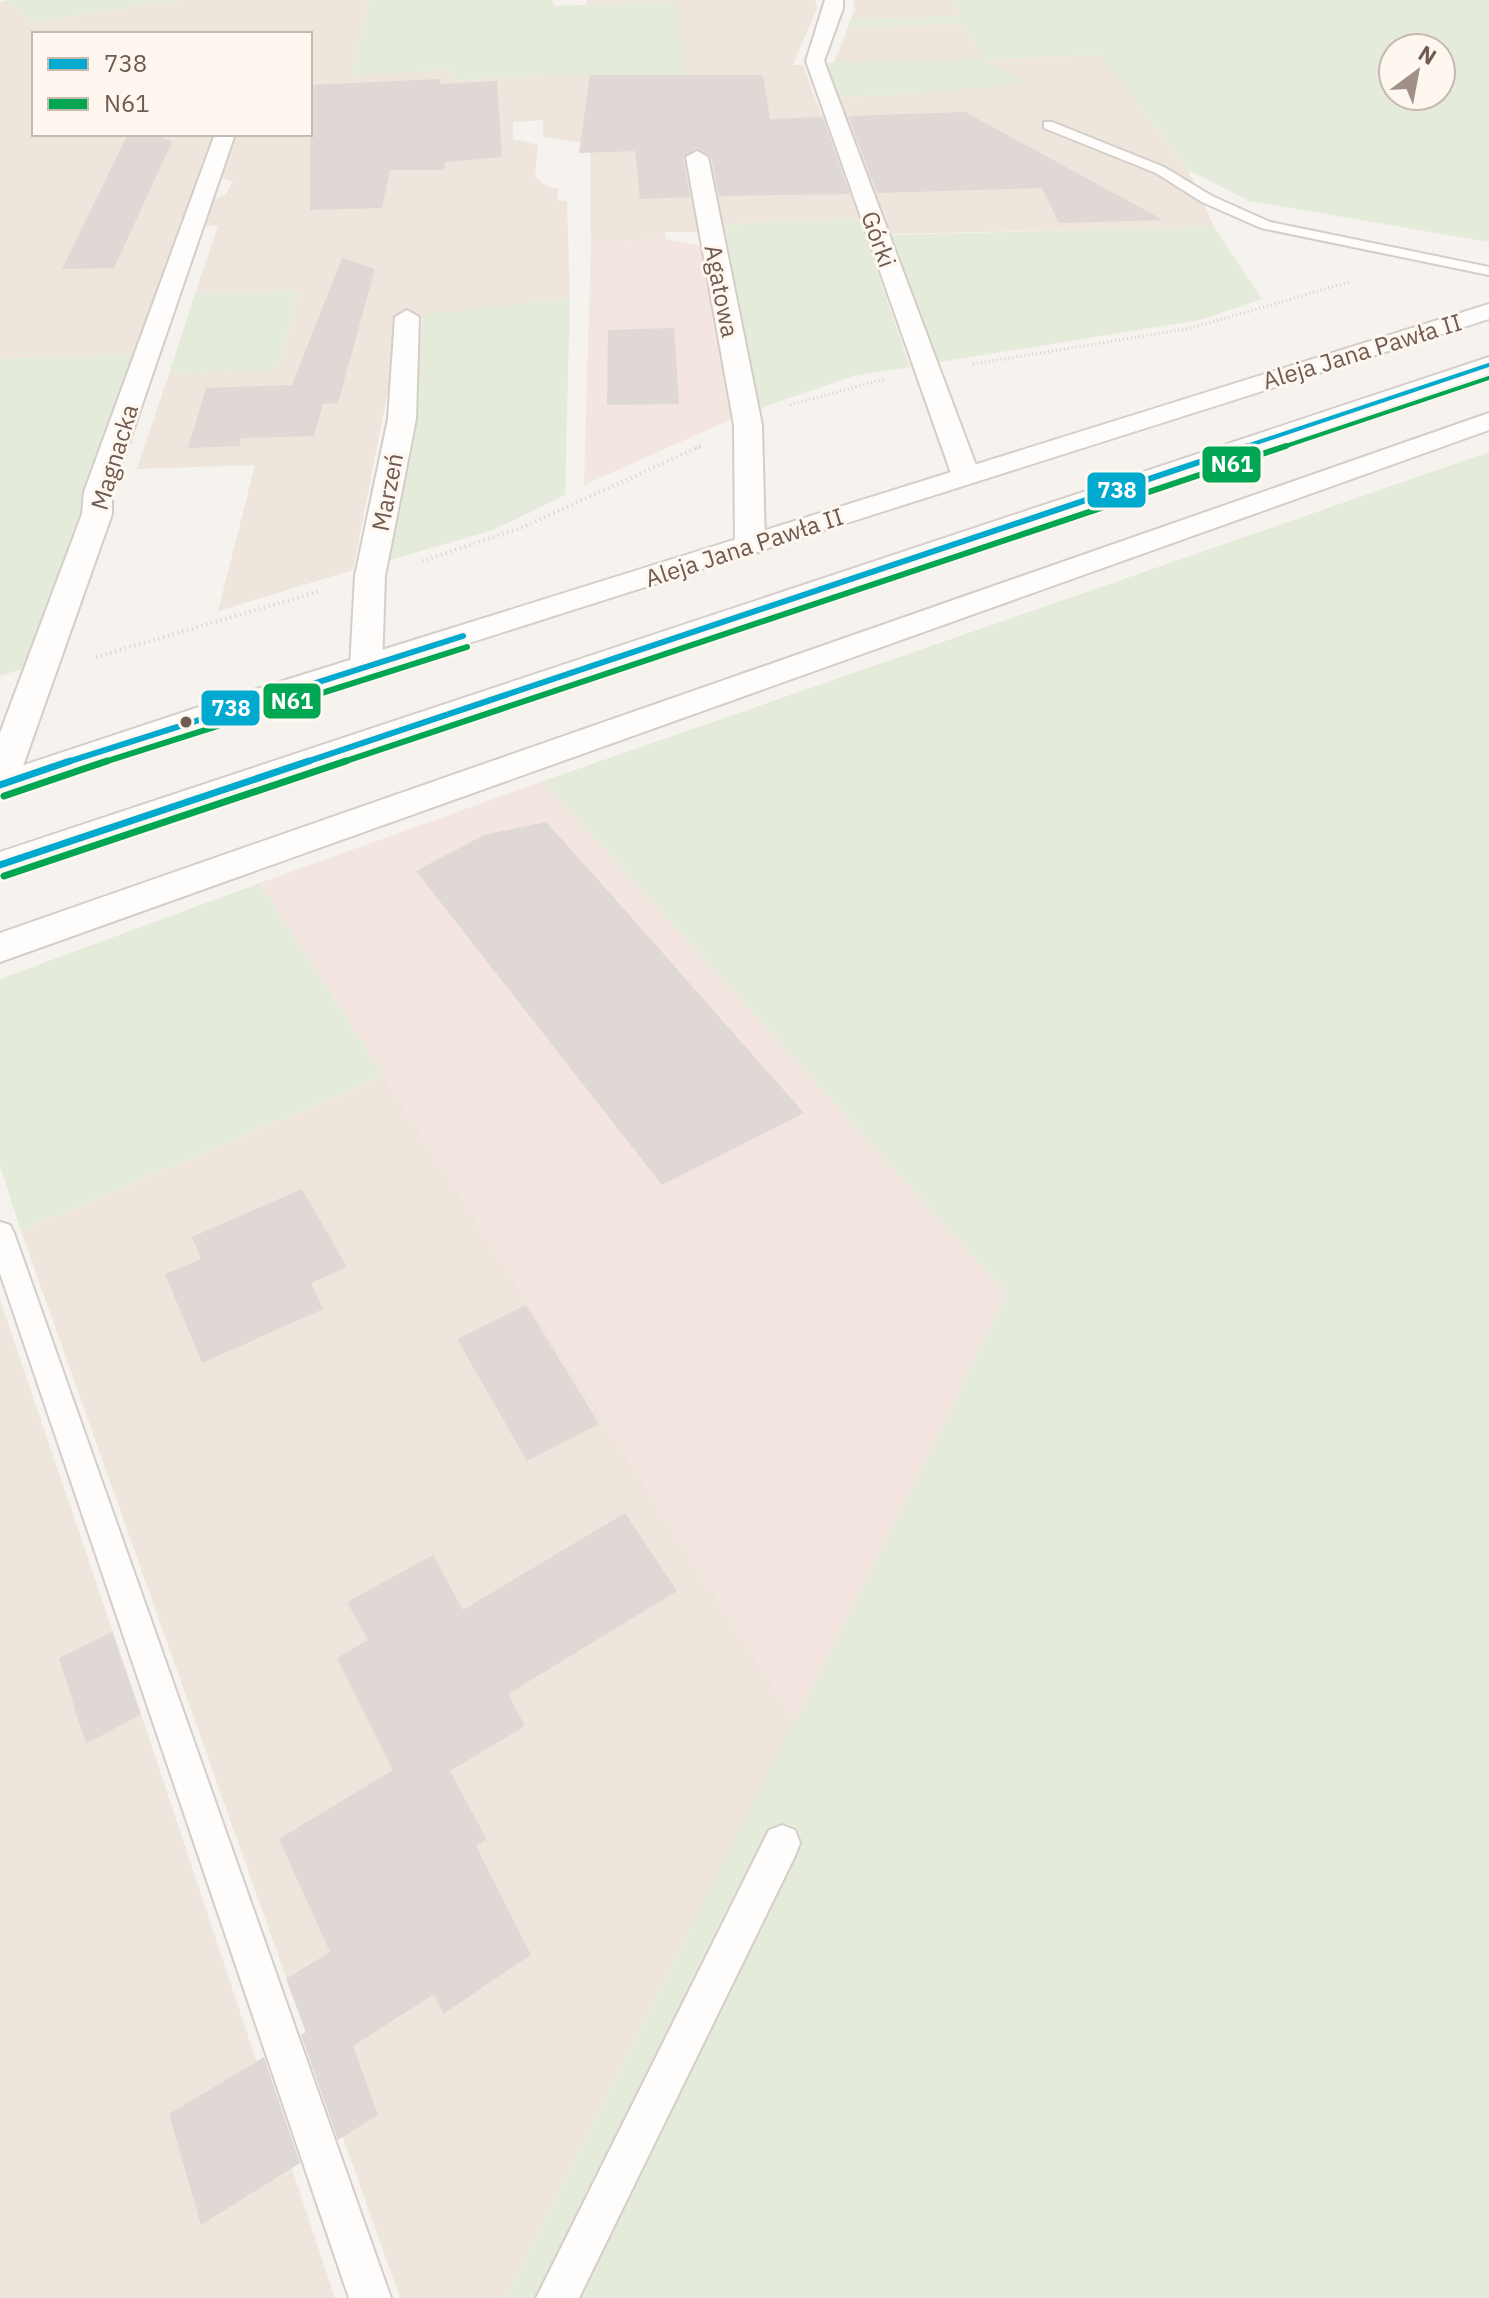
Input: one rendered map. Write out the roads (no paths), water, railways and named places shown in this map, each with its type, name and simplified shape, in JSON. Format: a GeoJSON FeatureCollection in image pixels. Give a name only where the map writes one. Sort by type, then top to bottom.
{"type":"FeatureCollection","features":[{"type":"Feature","properties":{"kind":"street","name":"Górki"},"geometry":{"type":"LineString","coordinates":[[834,0],[815,61],[966,476]]}},
{"type":"Feature","properties":{"kind":"street","name":"Magnacka"},"geometry":{"type":"LineString","coordinates":[[0,782],[42,673],[97,514],[98,492],[224,136]]}},
{"type":"Feature","properties":{"kind":"street","name":"Agatowa"},"geometry":{"type":"LineString","coordinates":[[697,157],[748,425],[750,546]]}},
{"type":"Feature","properties":{"kind":"street","name":"Aleja Jana Pawła II"},"geometry":{"type":"LineString","coordinates":[[0,782],[1489,311]]}},
{"type":"Feature","properties":{"kind":"street","name":"Marzeń"},"geometry":{"type":"LineString","coordinates":[[366,667],[370,576],[402,419],[407,317]]}},
{"type":"Feature","properties":{"kind":"street","name":"Aleja Jana Pawła II"},"geometry":{"type":"LineString","coordinates":[[0,865],[1482,367]]}},
{"type":"Feature","properties":{"kind":"street"},"geometry":{"type":"LineString","coordinates":[[0,948],[1489,421]]}},
{"type":"Feature","properties":{"kind":"lane"},"geometry":{"type":"LineString","coordinates":[[1048,125],[1160,170],[1207,199],[1266,225],[1489,271]]}},
{"type":"Feature","properties":{"kind":"lane"},"geometry":{"type":"LineString","coordinates":[[0,1233],[370,2298]]}},
{"type":"Feature","properties":{"kind":"lane"},"geometry":{"type":"LineString","coordinates":[[557,2298],[782,1843]]}}]}
